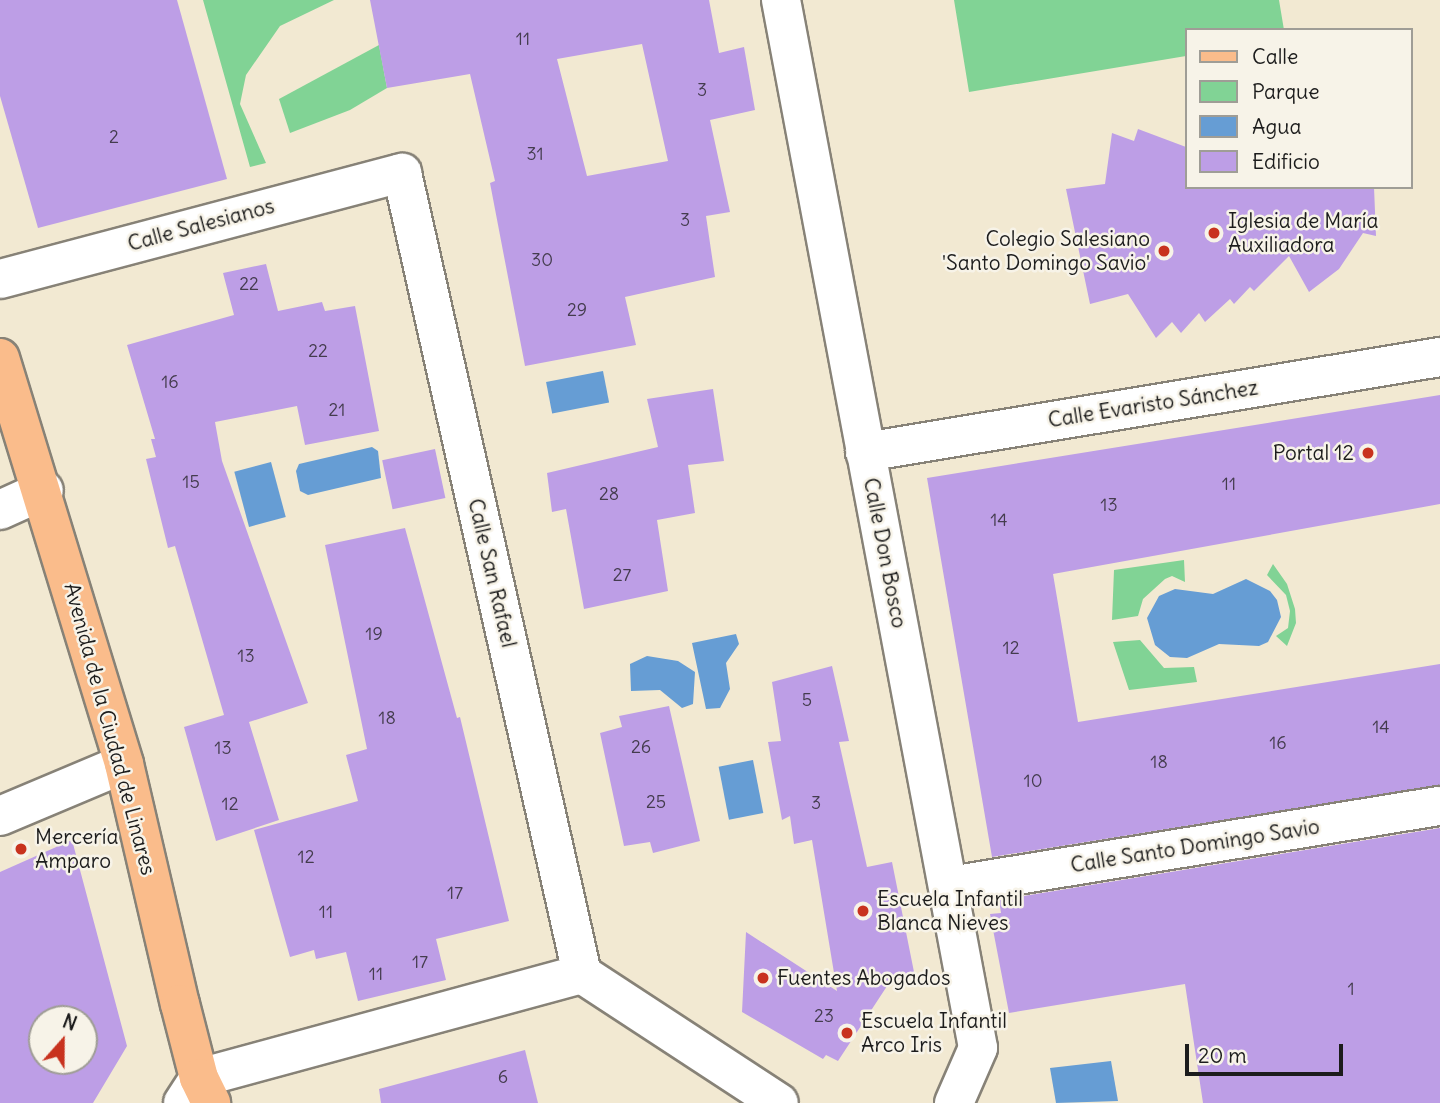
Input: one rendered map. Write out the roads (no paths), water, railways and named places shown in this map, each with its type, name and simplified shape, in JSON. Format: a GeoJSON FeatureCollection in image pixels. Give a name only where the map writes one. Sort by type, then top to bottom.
{"type":"FeatureCollection","features":[{"type":"Feature","properties":{"kind":"main road","name":"Avenida de la Ciudad de Linares"},"geometry":{"type":"LineString","coordinates":[[0,358],[44,490],[124,764],[198,1095]]}},
{"type":"Feature","properties":{"kind":"street","name":"Calle Don Bosco"},"geometry":{"type":"LineString","coordinates":[[781,0],[865,452],[950,886],[978,1048],[954,1103]]}},
{"type":"Feature","properties":{"kind":"street","name":"Calle Salesianos"},"geometry":{"type":"LineString","coordinates":[[0,279],[402,173]]}},
{"type":"Feature","properties":{"kind":"street","name":"Calle San Rafael"},"geometry":{"type":"LineString","coordinates":[[402,173],[582,974]]}},
{"type":"Feature","properties":{"kind":"street","name":"Calle Evaristo Sánchez"},"geometry":{"type":"LineString","coordinates":[[865,452],[1440,357]]}},
{"type":"Feature","properties":{"kind":"street"},"geometry":{"type":"LineString","coordinates":[[0,510],[44,490]]}},
{"type":"Feature","properties":{"kind":"street"},"geometry":{"type":"LineString","coordinates":[[0,816],[124,764]]}},
{"type":"Feature","properties":{"kind":"street","name":"Calle Santo Domingo Savio"},"geometry":{"type":"LineString","coordinates":[[950,886],[1440,806]]}},
{"type":"Feature","properties":{"kind":"street"},"geometry":{"type":"LineString","coordinates":[[198,1095],[582,974],[779,1103]]}},
{"type":"Feature","properties":{"kind":"water"},"geometry":{"type":"Polygon","coordinates":[[[603,371],[609,402],[552,413],[546,382],[603,371]]]}},
{"type":"Feature","properties":{"kind":"water"},"geometry":{"type":"Polygon","coordinates":[[[372,447],[378,451],[381,478],[308,495],[300,491],[296,471],[299,464],[372,447]]]}},
{"type":"Feature","properties":{"kind":"water"},"geometry":{"type":"Polygon","coordinates":[[[271,462],[286,517],[249,527],[234,472],[271,462]]]}},
{"type":"Feature","properties":{"kind":"water"},"geometry":{"type":"Polygon","coordinates":[[[1246,579],[1270,591],[1277,600],[1281,617],[1268,642],[1259,646],[1219,644],[1187,658],[1170,657],[1155,645],[1147,618],[1159,596],[1175,589],[1213,594],[1246,579]]]}},
{"type":"Feature","properties":{"kind":"water"},"geometry":{"type":"Polygon","coordinates":[[[736,634],[739,644],[726,663],[730,689],[720,708],[706,709],[692,643],[736,634]]]}},
{"type":"Feature","properties":{"kind":"water"},"geometry":{"type":"Polygon","coordinates":[[[647,656],[678,661],[695,672],[693,704],[682,708],[660,690],[631,691],[630,664],[647,656]]]}},
{"type":"Feature","properties":{"kind":"water"},"geometry":{"type":"Polygon","coordinates":[[[753,760],[763,813],[729,820],[719,767],[753,760]]]}},
{"type":"Feature","properties":{"kind":"water"},"geometry":{"type":"Polygon","coordinates":[[[1111,1061],[1118,1101],[1056,1103],[1050,1068],[1111,1061]]]}},
{"type":"Feature","properties":{"kind":"place","name":"Iglesia de María Auxiliadora"},"geometry":{"type":"Point","coordinates":[1214,233]}},
{"type":"Feature","properties":{"kind":"place","name":"Colegio Salesiano 'Santo Domingo Savio'"},"geometry":{"type":"Point","coordinates":[1164,251]}},
{"type":"Feature","properties":{"kind":"place","name":"Portal 12"},"geometry":{"type":"Point","coordinates":[1368,453]}},
{"type":"Feature","properties":{"kind":"place","name":"Mercería Amparo"},"geometry":{"type":"Point","coordinates":[21,849]}},
{"type":"Feature","properties":{"kind":"place","name":"Escuela Infantil Blanca Nieves"},"geometry":{"type":"Point","coordinates":[863,911]}},
{"type":"Feature","properties":{"kind":"place","name":"Fuentes Abogados"},"geometry":{"type":"Point","coordinates":[763,978]}},
{"type":"Feature","properties":{"kind":"place","name":"Escuela Infantil Arco Iris"},"geometry":{"type":"Point","coordinates":[847,1033]}}]}
